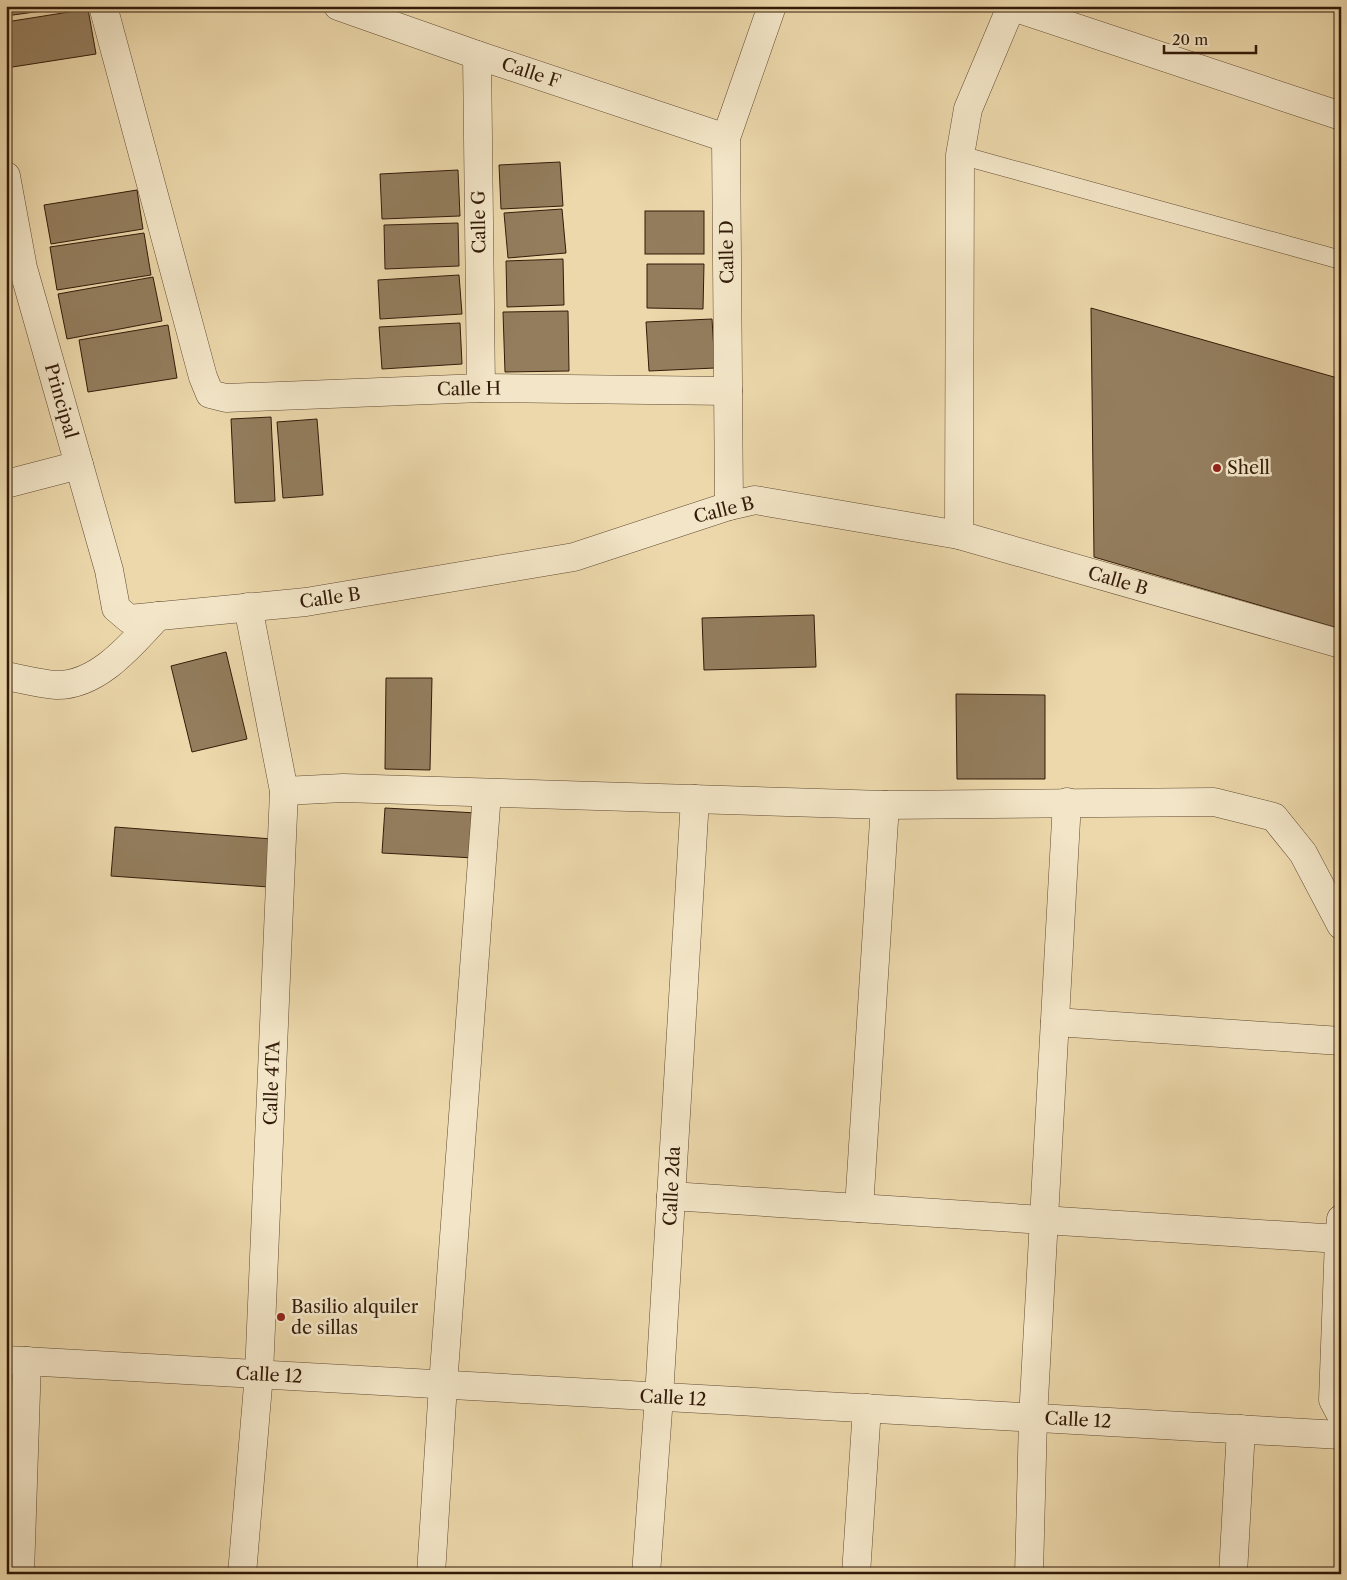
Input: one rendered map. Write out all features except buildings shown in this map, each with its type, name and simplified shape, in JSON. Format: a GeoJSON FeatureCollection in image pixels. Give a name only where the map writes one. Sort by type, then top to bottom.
{"type":"FeatureCollection","features":[{"type":"Feature","properties":{"kind":"street","name":"Calle H"},"geometry":{"type":"LineString","coordinates":[[102,6],[203,377],[210,394],[226,398],[481,388],[728,391]]}},
{"type":"Feature","properties":{"kind":"street","name":"Calle F"},"geometry":{"type":"LineString","coordinates":[[338,6],[477,55],[726,138]]}},
{"type":"Feature","properties":{"kind":"street","name":"Calle D"},"geometry":{"type":"LineString","coordinates":[[729,506],[726,138],[772,6]]}},
{"type":"Feature","properties":{"kind":"street"},"geometry":{"type":"LineString","coordinates":[[959,535],[960,155],[968,110],[1010,6],[1341,116]]}},
{"type":"Feature","properties":{"kind":"street","name":"Calle G"},"geometry":{"type":"LineString","coordinates":[[477,55],[481,388]]}},
{"type":"Feature","properties":{"kind":"street","name":"Principal"},"geometry":{"type":"LineString","coordinates":[[6,176],[15,267],[79,465],[108,570],[116,608],[129,619]]}},
{"type":"Feature","properties":{"kind":"street"},"geometry":{"type":"LineString","coordinates":[[6,484],[79,465]]}},
{"type":"Feature","properties":{"kind":"street","name":"Calle B"},"geometry":{"type":"LineString","coordinates":[[129,619],[306,602],[574,557],[729,506],[755,500],[959,535],[1341,644]]}},
{"type":"Feature","properties":{"kind":"street","name":"Calle 4TA"},"geometry":{"type":"LineString","coordinates":[[242,1574],[259,1374],[284,791],[248,607]]}},
{"type":"Feature","properties":{"kind":"street"},"geometry":{"type":"LineString","coordinates":[[6,676],[56,685],[83,681],[118,659],[158,616]]}},
{"type":"Feature","properties":{"kind":"street"},"geometry":{"type":"LineString","coordinates":[[284,791],[343,788],[885,805],[1214,802],[1274,817],[1334,891],[1341,925]]}},
{"type":"Feature","properties":{"kind":"street"},"geometry":{"type":"LineString","coordinates":[[432,1574],[443,1385],[487,793]]}},
{"type":"Feature","properties":{"kind":"street","name":"Calle 2da"},"geometry":{"type":"LineString","coordinates":[[646,1574],[659,1397],[695,799]]}},
{"type":"Feature","properties":{"kind":"street"},"geometry":{"type":"LineString","coordinates":[[1029,1574],[1033,1418],[1068,802]]}},
{"type":"Feature","properties":{"kind":"street"},"geometry":{"type":"LineString","coordinates":[[859,1208],[885,805]]}},
{"type":"Feature","properties":{"kind":"street"},"geometry":{"type":"LineString","coordinates":[[1055,1022],[1341,1041]]}},
{"type":"Feature","properties":{"kind":"street"},"geometry":{"type":"LineString","coordinates":[[671,1196],[1044,1220],[1340,1229],[1333,1400],[1341,1415]]}},
{"type":"Feature","properties":{"kind":"street"},"geometry":{"type":"LineString","coordinates":[[16,1361],[20,1574]]}},
{"type":"Feature","properties":{"kind":"street","name":"Calle 12"},"geometry":{"type":"LineString","coordinates":[[16,1361],[1341,1435]]}},
{"type":"Feature","properties":{"kind":"street"},"geometry":{"type":"LineString","coordinates":[[856,1574],[867,1408]]}},
{"type":"Feature","properties":{"kind":"street"},"geometry":{"type":"LineString","coordinates":[[1233,1574],[1241,1430]]}},
{"type":"Feature","properties":{"kind":"lane"},"geometry":{"type":"LineString","coordinates":[[960,155],[1341,260]]}},
{"type":"Feature","properties":{"kind":"place","name":"Shell"},"geometry":{"type":"Point","coordinates":[1217,468]}},
{"type":"Feature","properties":{"kind":"place","name":"Basilio alquiler de sillas"},"geometry":{"type":"Point","coordinates":[281,1317]}}]}
